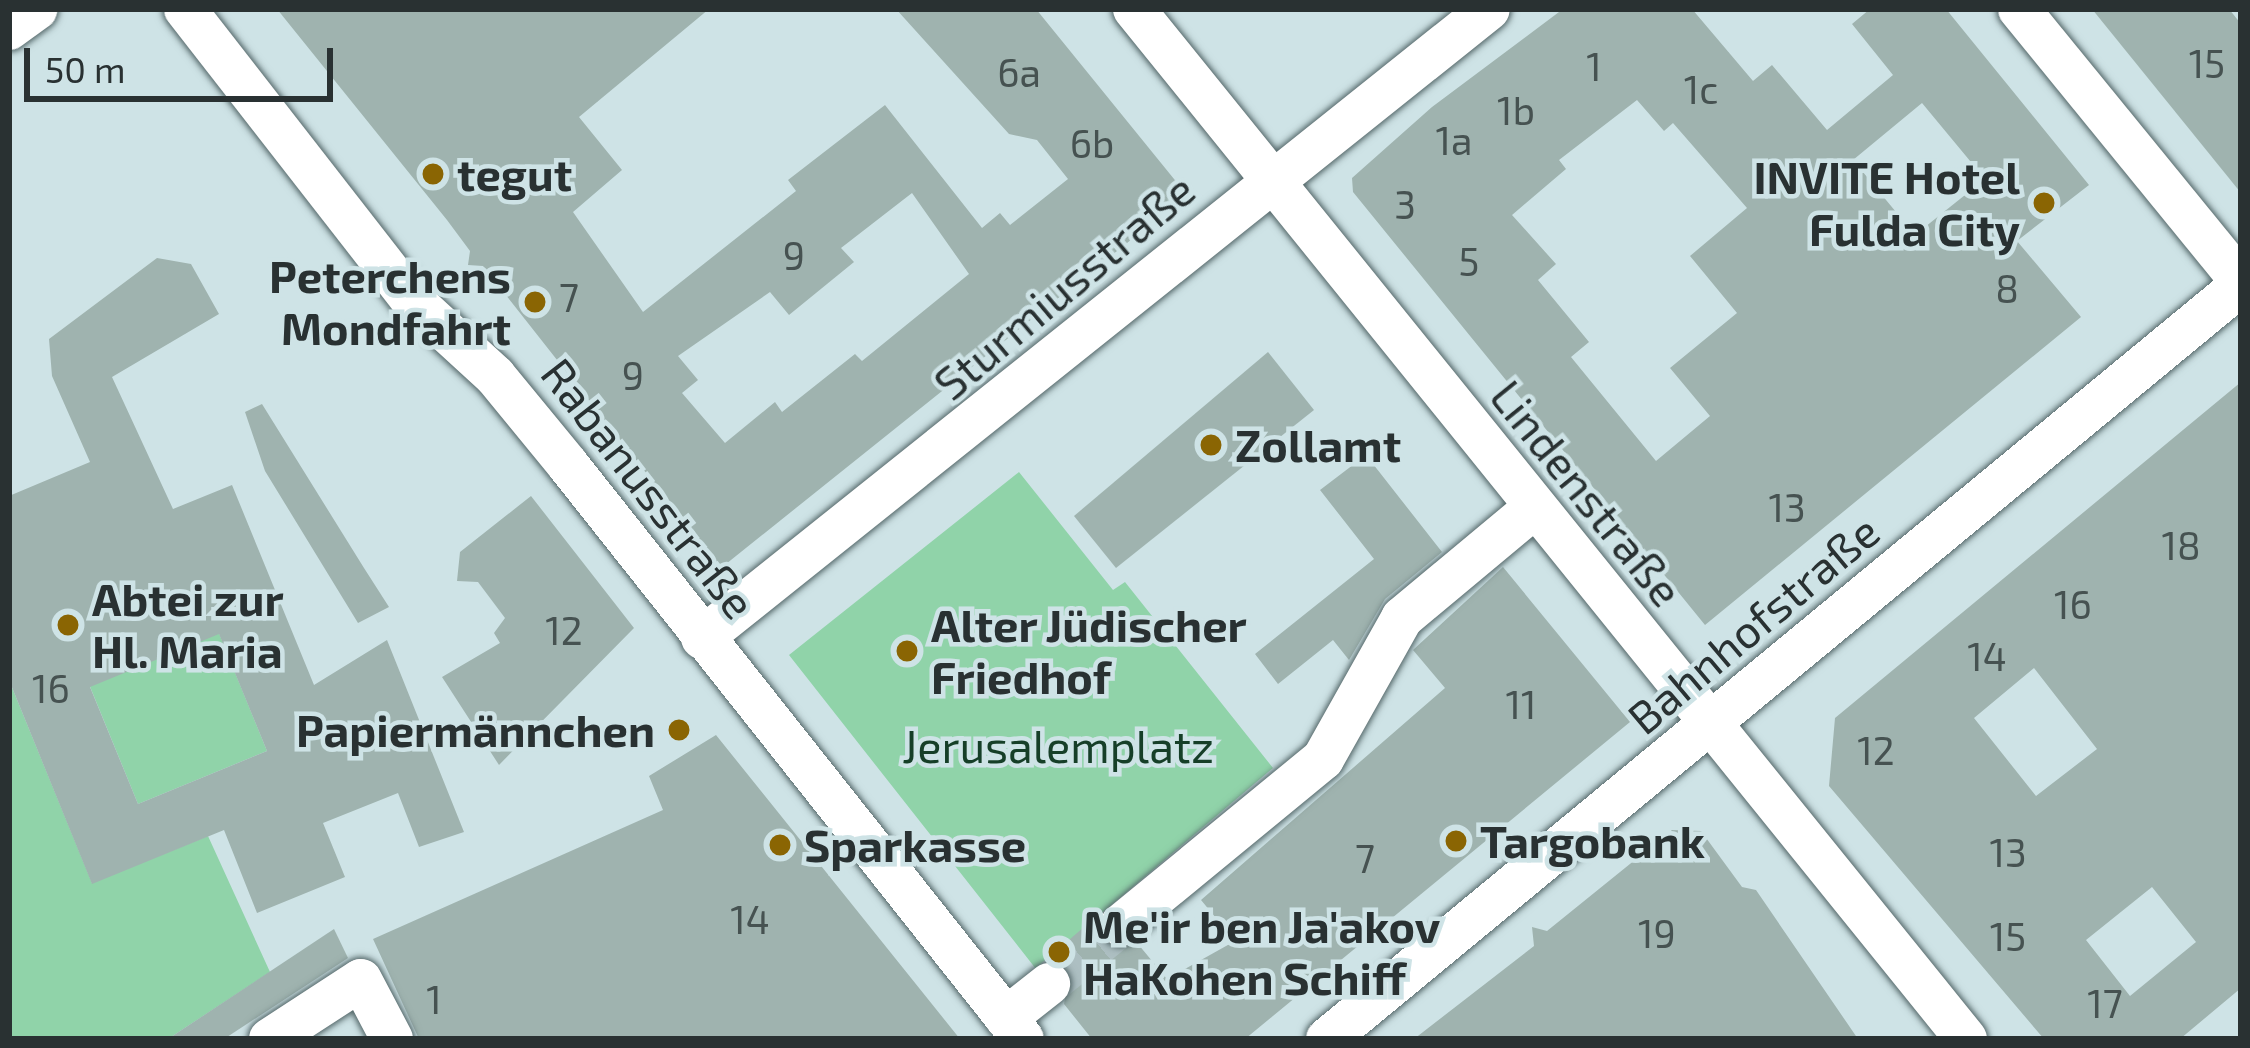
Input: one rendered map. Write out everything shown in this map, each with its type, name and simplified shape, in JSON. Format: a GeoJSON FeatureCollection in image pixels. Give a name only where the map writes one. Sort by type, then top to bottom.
{"type":"FeatureCollection","features":[{"type":"Feature","properties":{"kind":"street"},"geometry":{"type":"LineString","coordinates":[[9,28],[37,9]]}},
{"type":"Feature","properties":{"kind":"street","name":"Rabanusstraße"},"geometry":{"type":"LineString","coordinates":[[185,9],[411,299],[495,376],[1014,1029]]}},
{"type":"Feature","properties":{"kind":"street","name":"Lindenstraße"},"geometry":{"type":"LineString","coordinates":[[1134,9],[1966,1039]]}},
{"type":"Feature","properties":{"kind":"street","name":"Sturmiusstraße"},"geometry":{"type":"LineString","coordinates":[[702,638],[941,456],[1270,182],[1489,9]]}},
{"type":"Feature","properties":{"kind":"street"},"geometry":{"type":"LineString","coordinates":[[2019,9],[2241,283]]}},
{"type":"Feature","properties":{"kind":"street","name":"Bahnhofstraße"},"geometry":{"type":"LineString","coordinates":[[1327,1039],[2241,283]]}},
{"type":"Feature","properties":{"kind":"street"},"geometry":{"type":"LineString","coordinates":[[1121,925],[1323,759],[1402,617],[1534,508]]}},
{"type":"Feature","properties":{"kind":"street"},"geometry":{"type":"LineString","coordinates":[[270,1039],[361,980],[392,1039]]}},
{"type":"Feature","properties":{"kind":"street"},"geometry":{"type":"LineString","coordinates":[[1014,1029],[1048,984]]}},
{"type":"Feature","properties":{"kind":"green space","name":"Jerusalemplatz"},"geometry":{"type":"Polygon","coordinates":[[[1019,472],[1113,590],[1125,582],[1273,768],[1036,969],[789,655],[1019,472]]]}},
{"type":"Feature","properties":{"kind":"green space"},"geometry":{"type":"Polygon","coordinates":[[[214,621],[267,751],[138,804],[84,672],[214,621]]]}},
{"type":"Feature","properties":{"kind":"green space"},"geometry":{"type":"Polygon","coordinates":[[[9,680],[92,883],[208,836],[270,972],[168,1039],[9,1039],[9,680]]]}},
{"type":"Feature","properties":{"kind":"building"},"geometry":{"type":"Polygon","coordinates":[[[277,9],[709,9],[579,117],[622,170],[573,212],[643,312],[796,191],[788,180],[885,105],[982,228],[1000,213],[1010,225],[1068,179],[1037,140],[1009,134],[896,9],[1036,9],[1187,195],[721,568],[483,266],[468,265],[470,251],[277,9]],[[912,193],[841,248],[854,262],[789,315],[770,292],[678,356],[698,380],[682,393],[725,443],[775,402],[782,412],[855,354],[862,361],[969,274],[912,193]]]}},
{"type":"Feature","properties":{"kind":"building"},"geometry":{"type":"Polygon","coordinates":[[[1563,9],[1692,9],[1753,81],[1772,65],[1827,130],[1893,75],[1852,24],[1870,9],[1946,9],[2089,185],[2017,241],[2081,317],[1705,625],[1353,192],[1352,178],[1432,107],[1563,9]],[[1637,100],[1559,160],[1566,169],[1512,215],[1556,264],[1538,280],[1589,342],[1571,357],[1656,461],[1710,416],[1670,368],[1737,313],[1690,256],[1747,208],[1673,123],[1664,131],[1637,100]],[[1922,103],[1853,160],[1915,235],[1985,179],[1922,103]]]}},
{"type":"Feature","properties":{"kind":"building"},"geometry":{"type":"Polygon","coordinates":[[[2092,9],[2229,9],[2241,24],[2241,193],[2092,9]]]}},
{"type":"Feature","properties":{"kind":"building"},"geometry":{"type":"Polygon","coordinates":[[[157,258],[191,264],[219,314],[112,377],[173,509],[232,485],[314,685],[387,640],[464,832],[419,847],[398,793],[323,823],[345,877],[257,913],[224,830],[92,884],[9,680],[9,496],[90,462],[52,376],[49,339],[157,258]],[[219,634],[90,687],[138,804],[267,751],[219,634]]]}},
{"type":"Feature","properties":{"kind":"building","name":"Zollamt"},"geometry":{"type":"Polygon","coordinates":[[[1268,352],[1314,410],[1116,568],[1074,516],[1268,352]]]}},
{"type":"Feature","properties":{"kind":"building"},"geometry":{"type":"Polygon","coordinates":[[[2241,382],[2241,988],[2180,1039],[2044,1039],[1829,786],[1835,718],[2241,382]],[[2034,668],[1974,718],[2036,796],[2097,749],[2034,668]],[[2152,887],[2086,940],[2130,996],[2196,942],[2152,887]]]}},
{"type":"Feature","properties":{"kind":"building"},"geometry":{"type":"Polygon","coordinates":[[[262,404],[389,607],[358,623],[265,471],[245,412],[262,404]]]}},
{"type":"Feature","properties":{"kind":"building"},"geometry":{"type":"Polygon","coordinates":[[[1366,455],[1442,552],[1385,599],[1349,660],[1333,640],[1278,684],[1255,654],[1374,559],[1320,490],[1366,455]]]}},
{"type":"Feature","properties":{"kind":"building"},"geometry":{"type":"Polygon","coordinates":[[[531,496],[634,628],[499,765],[442,677],[500,643],[494,633],[505,618],[478,582],[457,581],[460,552],[531,496]]]}},
{"type":"Feature","properties":{"kind":"building"},"geometry":{"type":"Polygon","coordinates":[[[1503,567],[1630,722],[1245,1039],[1092,1039],[1064,1004],[1070,969],[1047,959],[1099,914],[1102,942],[1138,944],[1167,979],[1235,941],[1201,900],[1445,688],[1413,650],[1503,567]]]}},
{"type":"Feature","properties":{"kind":"building"},"geometry":{"type":"Polygon","coordinates":[[[716,735],[960,1039],[419,1039],[373,939],[663,810],[649,776],[716,735]]]}},
{"type":"Feature","properties":{"kind":"building"},"geometry":{"type":"Polygon","coordinates":[[[1672,830],[1701,831],[1742,887],[1756,890],[1858,1039],[1414,1039],[1534,946],[1532,927],[1547,931],[1672,830]]]}},
{"type":"Feature","properties":{"kind":"building"},"geometry":{"type":"Polygon","coordinates":[[[334,929],[348,958],[224,1039],[168,1039],[334,929]]]}},
{"type":"Feature","properties":{"kind":"tunnel"},"geometry":{"type":"LineString","coordinates":[[1049,984],[1121,925]]}},
{"type":"Feature","properties":{"kind":"place","name":"tegut"},"geometry":{"type":"Point","coordinates":[433,174]}},
{"type":"Feature","properties":{"kind":"place","name":"INVITE Hotel Fulda City"},"geometry":{"type":"Point","coordinates":[2044,203]}},
{"type":"Feature","properties":{"kind":"place","name":"Peterchens Mondfahrt"},"geometry":{"type":"Point","coordinates":[535,302]}},
{"type":"Feature","properties":{"kind":"place","name":"Zollamt"},"geometry":{"type":"Point","coordinates":[1211,445]}},
{"type":"Feature","properties":{"kind":"place","name":"Abtei zur Hl. Maria"},"geometry":{"type":"Point","coordinates":[68,625]}},
{"type":"Feature","properties":{"kind":"place","name":"Alter Jüdischer Friedhof"},"geometry":{"type":"Point","coordinates":[907,651]}},
{"type":"Feature","properties":{"kind":"place","name":"Papiermännchen"},"geometry":{"type":"Point","coordinates":[679,730]}},
{"type":"Feature","properties":{"kind":"place","name":"Targobank"},"geometry":{"type":"Point","coordinates":[1456,841]}},
{"type":"Feature","properties":{"kind":"place","name":"Sparkasse"},"geometry":{"type":"Point","coordinates":[780,845]}},
{"type":"Feature","properties":{"kind":"place","name":"Me'ir ben Ja'akov HaKohen Schiff"},"geometry":{"type":"Point","coordinates":[1059,952]}}]}
